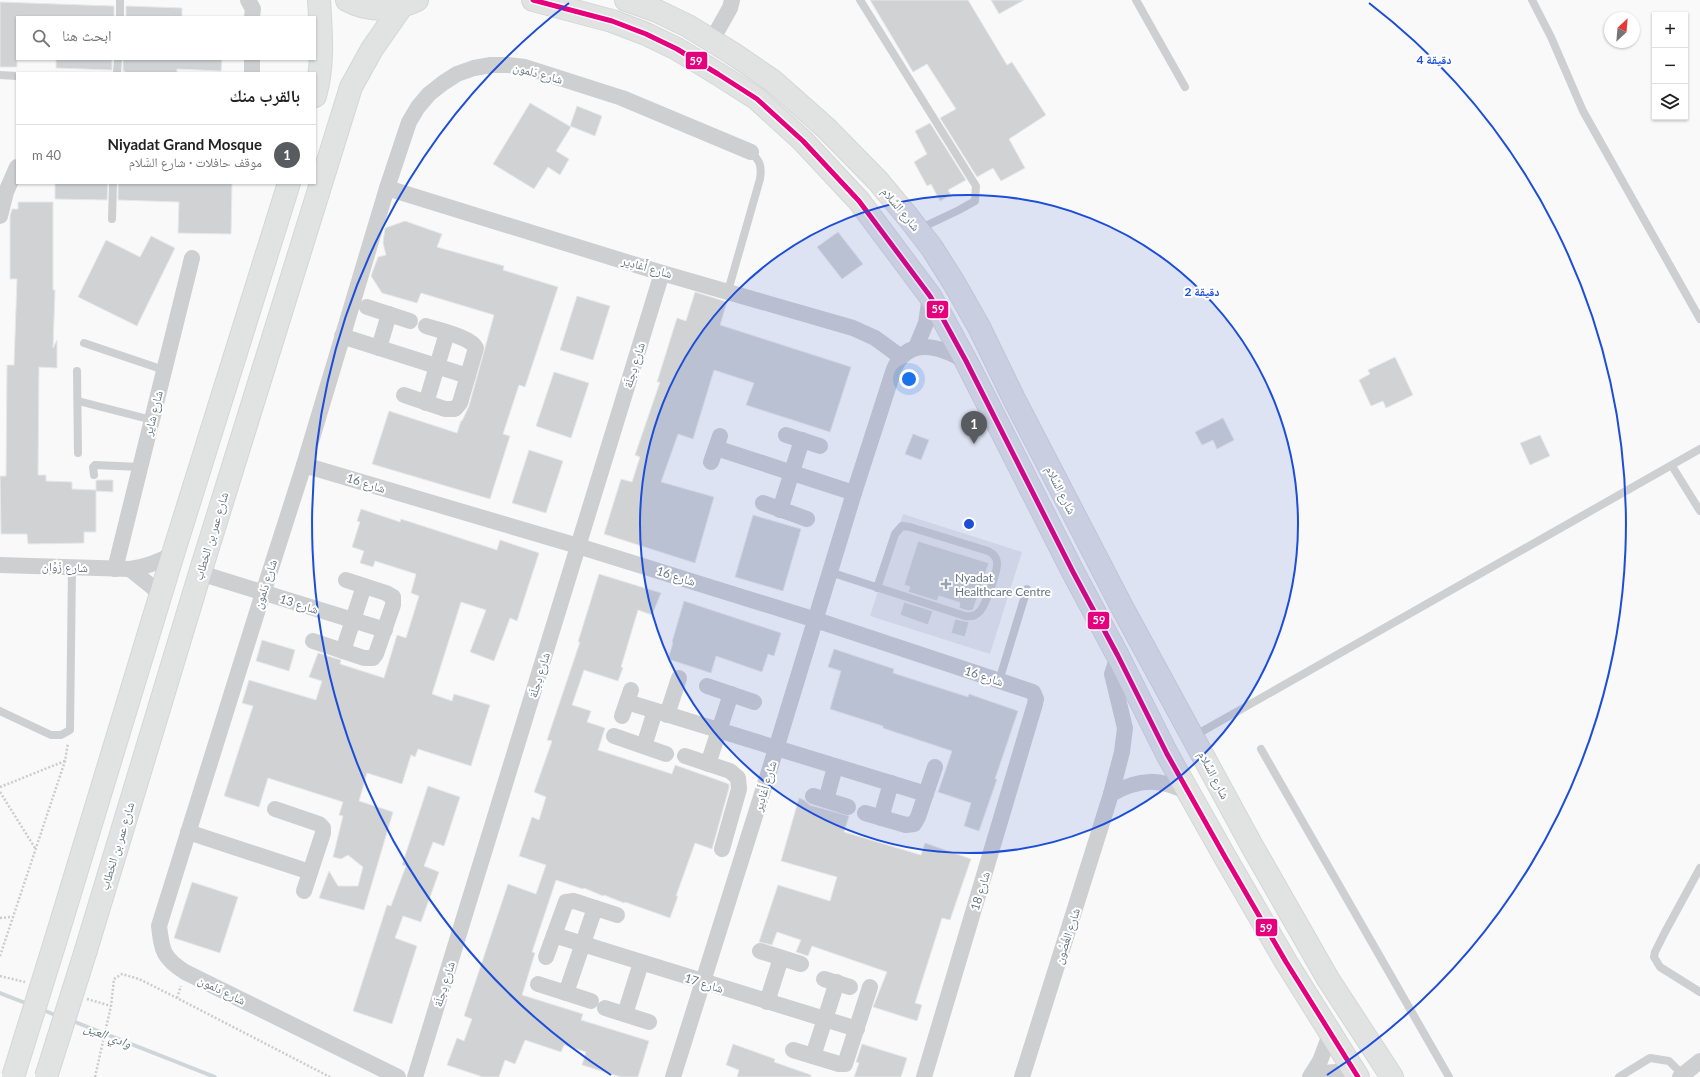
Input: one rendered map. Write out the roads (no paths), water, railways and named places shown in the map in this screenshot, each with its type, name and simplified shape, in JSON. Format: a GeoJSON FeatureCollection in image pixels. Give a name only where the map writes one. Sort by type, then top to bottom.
{"type":"FeatureCollection","features":[{"type":"Feature","properties":{"kind":"street"},"geometry":{"type":"LineString","coordinates":[[248,0],[253,9],[252,16]]}},
{"type":"Feature","properties":{"kind":"street"},"geometry":{"type":"LineString","coordinates":[[316,91],[320,71],[322,47],[319,0]]}},
{"type":"Feature","properties":{"kind":"street"},"geometry":{"type":"LineString","coordinates":[[347,0],[355,5],[378,9],[410,3]]}},
{"type":"Feature","properties":{"kind":"street"},"geometry":{"type":"LineString","coordinates":[[534,0],[612,21],[646,34],[684,54],[757,99],[803,141],[859,201],[930,296],[966,361],[1073,572],[1184,785],[1286,962],[1357,1077]]}},
{"type":"Feature","properties":{"kind":"street","name":"شارع السَّلام"},"geometry":{"type":"LineString","coordinates":[[626,0],[657,11],[712,40],[773,81],[826,128],[878,182],[918,229],[954,283],[979,327],[1014,399],[1122,609],[1252,846],[1328,979],[1392,1077]]}},
{"type":"Feature","properties":{"kind":"street"},"geometry":{"type":"LineString","coordinates":[[712,40],[730,8],[732,0]]}},
{"type":"Feature","properties":{"kind":"street","name":"شارع عمر بن الخطاب"},"geometry":{"type":"LineString","coordinates":[[46,1077],[351,87],[372,48],[385,28],[410,3]]}},
{"type":"Feature","properties":{"kind":"street"},"geometry":{"type":"LineString","coordinates":[[252,60],[252,72]]}},
{"type":"Feature","properties":{"kind":"street","name":"شارع دَلمون"},"geometry":{"type":"LineString","coordinates":[[398,1077],[185,972],[172,964],[164,953],[159,926],[304,465],[387,188],[410,122],[422,103],[443,83],[458,74],[474,68],[491,65],[508,65],[525,67],[622,98],[751,152]]}},
{"type":"Feature","properties":{"kind":"street"},"geometry":{"type":"LineString","coordinates":[[0,216],[6,192],[16,169]]}},
{"type":"Feature","properties":{"kind":"street"},"geometry":{"type":"LineString","coordinates":[[13,1077],[173,554],[289,184]]}},
{"type":"Feature","properties":{"kind":"street","name":"شارع أَغادِير"},"geometry":{"type":"LineString","coordinates":[[387,188],[864,333],[901,357],[897,362],[891,376],[704,982],[673,1077]]}},
{"type":"Feature","properties":{"kind":"street","name":"شارع شاير"},"geometry":{"type":"LineString","coordinates":[[122,569],[140,468],[192,258]]}},
{"type":"Feature","properties":{"kind":"street","name":"شارع دِجلَة"},"geometry":{"type":"LineString","coordinates":[[415,1077],[662,272]]}},
{"type":"Feature","properties":{"kind":"street"},"geometry":{"type":"LineString","coordinates":[[916,348],[926,323],[930,296]]}},
{"type":"Feature","properties":{"kind":"street"},"geometry":{"type":"LineString","coordinates":[[367,307],[410,321]]}},
{"type":"Feature","properties":{"kind":"street"},"geometry":{"type":"LineString","coordinates":[[379,348],[389,314]]}},
{"type":"Feature","properties":{"kind":"street"},"geometry":{"type":"LineString","coordinates":[[404,395],[445,409],[454,409],[460,403],[476,353],[475,345],[468,340],[426,326]]}},
{"type":"Feature","properties":{"kind":"street"},"geometry":{"type":"LineString","coordinates":[[426,403],[447,333]]}},
{"type":"Feature","properties":{"kind":"street"},"geometry":{"type":"LineString","coordinates":[[342,336],[468,376]]}},
{"type":"Feature","properties":{"kind":"street"},"geometry":{"type":"LineString","coordinates":[[901,357],[916,348],[937,348],[947,351],[966,361]]}},
{"type":"Feature","properties":{"kind":"street"},"geometry":{"type":"LineString","coordinates":[[786,435],[820,446]]}},
{"type":"Feature","properties":{"kind":"street"},"geometry":{"type":"LineString","coordinates":[[780,510],[802,440]]}},
{"type":"Feature","properties":{"kind":"street"},"geometry":{"type":"LineString","coordinates":[[715,449],[854,493]]}},
{"type":"Feature","properties":{"kind":"street","name":"شارع 16"},"geometry":{"type":"LineString","coordinates":[[304,465],[578,546],[816,620],[1032,692],[1036,700],[1035,704]]}},
{"type":"Feature","properties":{"kind":"street"},"geometry":{"type":"LineString","coordinates":[[763,503],[807,519]]}},
{"type":"Feature","properties":{"kind":"street","name":"شارع زُوَّان"},"geometry":{"type":"LineString","coordinates":[[0,565],[122,569],[145,567],[159,562],[173,554]]}},
{"type":"Feature","properties":{"kind":"street"},"geometry":{"type":"LineString","coordinates":[[122,569],[161,594]]}},
{"type":"Feature","properties":{"kind":"street","name":"شارع 13"},"geometry":{"type":"LineString","coordinates":[[200,574],[385,630]]}},
{"type":"Feature","properties":{"kind":"street"},"geometry":{"type":"LineString","coordinates":[[313,641],[364,658],[373,658],[378,650],[393,605],[393,597],[386,593],[346,580]]}},
{"type":"Feature","properties":{"kind":"street"},"geometry":{"type":"LineString","coordinates":[[343,651],[364,586]]}},
{"type":"Feature","properties":{"kind":"street","name":"شارع الغُصُون"},"geometry":{"type":"LineString","coordinates":[[1022,1077],[1111,794],[1122,752],[1125,728],[1112,674],[1118,656]]}},
{"type":"Feature","properties":{"kind":"street"},"geometry":{"type":"LineString","coordinates":[[644,746],[679,678]]}},
{"type":"Feature","properties":{"kind":"street"},"geometry":{"type":"LineString","coordinates":[[707,686],[754,702]]}},
{"type":"Feature","properties":{"kind":"street"},"geometry":{"type":"LineString","coordinates":[[708,764],[730,694]]}},
{"type":"Feature","properties":{"kind":"street"},"geometry":{"type":"LineString","coordinates":[[627,703],[926,794]]}},
{"type":"Feature","properties":{"kind":"street"},"geometry":{"type":"LineString","coordinates":[[1142,703],[1151,710],[1168,732],[1176,736],[1193,736]]}},
{"type":"Feature","properties":{"kind":"street","name":"شارع 18"},"geometry":{"type":"LineString","coordinates":[[924,1077],[1035,704]]}},
{"type":"Feature","properties":{"kind":"street"},"geometry":{"type":"LineString","coordinates":[[614,736],[666,754]]}},
{"type":"Feature","properties":{"kind":"street"},"geometry":{"type":"LineString","coordinates":[[1184,785],[1181,756],[1193,736]]}},
{"type":"Feature","properties":{"kind":"street"},"geometry":{"type":"LineString","coordinates":[[685,756],[735,774],[740,784],[722,848]]}},
{"type":"Feature","properties":{"kind":"street"},"geometry":{"type":"LineString","coordinates":[[835,767],[820,798],[848,807]]}},
{"type":"Feature","properties":{"kind":"street"},"geometry":{"type":"LineString","coordinates":[[865,813],[906,825],[914,824],[935,767]]}},
{"type":"Feature","properties":{"kind":"street"},"geometry":{"type":"LineString","coordinates":[[1111,794],[1126,786],[1142,782],[1184,785]]}},
{"type":"Feature","properties":{"kind":"street"},"geometry":{"type":"LineString","coordinates":[[881,818],[891,783]]}},
{"type":"Feature","properties":{"kind":"street"},"geometry":{"type":"LineString","coordinates":[[275,809],[319,824],[323,828],[323,833],[304,890]]}},
{"type":"Feature","properties":{"kind":"street"},"geometry":{"type":"LineString","coordinates":[[188,832],[310,872]]}},
{"type":"Feature","properties":{"kind":"street"},"geometry":{"type":"LineString","coordinates":[[546,958],[566,902],[574,901],[617,914]]}},
{"type":"Feature","properties":{"kind":"street"},"geometry":{"type":"LineString","coordinates":[[566,993],[595,908]]}},
{"type":"Feature","properties":{"kind":"street","name":"شارع 17"},"geometry":{"type":"LineString","coordinates":[[554,935],[857,1029]]}},
{"type":"Feature","properties":{"kind":"street"},"geometry":{"type":"LineString","coordinates":[[760,951],[801,964]]}},
{"type":"Feature","properties":{"kind":"street"},"geometry":{"type":"LineString","coordinates":[[768,1002],[781,958]]}},
{"type":"Feature","properties":{"kind":"street"},"geometry":{"type":"LineString","coordinates":[[625,1014],[641,963]]}},
{"type":"Feature","properties":{"kind":"street"},"geometry":{"type":"LineString","coordinates":[[813,1056],[837,983]]}},
{"type":"Feature","properties":{"kind":"street"},"geometry":{"type":"LineString","coordinates":[[538,984],[649,1022]]}},
{"type":"Feature","properties":{"kind":"street"},"geometry":{"type":"LineString","coordinates":[[793,1050],[839,1064],[845,1064],[870,987]]}},
{"type":"Feature","properties":{"kind":"street"},"geometry":{"type":"LineString","coordinates":[[1311,1076],[1326,1047],[1330,1032]]}},
{"type":"Feature","properties":{"kind":"street"},"geometry":{"type":"LineString","coordinates":[[1681,1076],[1700,1061]]}},
{"type":"Feature","properties":{"kind":"street"},"geometry":{"type":"LineString","coordinates":[[1311,1076],[1336,1072],[1357,1077]]}},
{"type":"Feature","properties":{"kind":"lane"},"geometry":{"type":"LineString","coordinates":[[120,0],[120,16]]}},
{"type":"Feature","properties":{"kind":"lane"},"geometry":{"type":"LineString","coordinates":[[860,0],[976,186],[975,201],[960,210],[918,229]]}},
{"type":"Feature","properties":{"kind":"lane"},"geometry":{"type":"LineString","coordinates":[[1136,0],[1185,87]]}},
{"type":"Feature","properties":{"kind":"lane"},"geometry":{"type":"LineString","coordinates":[[1532,0],[1554,43],[1583,110],[1700,319]]}},
{"type":"Feature","properties":{"kind":"lane"},"geometry":{"type":"LineString","coordinates":[[117,72],[118,60]]}},
{"type":"Feature","properties":{"kind":"lane"},"geometry":{"type":"LineString","coordinates":[[0,75],[16,76]]}},
{"type":"Feature","properties":{"kind":"lane","name":"شارع دَلمون"},"geometry":{"type":"LineString","coordinates":[[728,291],[762,169],[759,160],[751,152]]}},
{"type":"Feature","properties":{"kind":"lane"},"geometry":{"type":"LineString","coordinates":[[112,219],[113,184]]}},
{"type":"Feature","properties":{"kind":"lane"},"geometry":{"type":"LineString","coordinates":[[84,343],[164,370]]}},
{"type":"Feature","properties":{"kind":"lane"},"geometry":{"type":"LineString","coordinates":[[77,371],[78,453]]}},
{"type":"Feature","properties":{"kind":"lane"},"geometry":{"type":"LineString","coordinates":[[78,401],[152,420]]}},
{"type":"Feature","properties":{"kind":"lane"},"geometry":{"type":"LineString","coordinates":[[1193,736],[1700,449]]}},
{"type":"Feature","properties":{"kind":"lane"},"geometry":{"type":"LineString","coordinates":[[94,475],[94,464],[140,468]]}},
{"type":"Feature","properties":{"kind":"lane"},"geometry":{"type":"LineString","coordinates":[[1672,466],[1700,511]]}},
{"type":"Feature","properties":{"kind":"lane"},"geometry":{"type":"LineString","coordinates":[[830,572],[876,588],[965,616],[973,616],[981,611],[997,563],[994,556],[988,550],[902,526],[895,534],[876,588]]}},
{"type":"Feature","properties":{"kind":"lane"},"geometry":{"type":"LineString","coordinates":[[0,711],[51,735],[61,735],[70,730],[72,567]]}},
{"type":"Feature","properties":{"kind":"lane"},"geometry":{"type":"LineString","coordinates":[[999,681],[1027,589]]}},
{"type":"Feature","properties":{"kind":"lane"},"geometry":{"type":"LineString","coordinates":[[1261,749],[1449,1077]]}},
{"type":"Feature","properties":{"kind":"lane"},"geometry":{"type":"LineString","coordinates":[[1700,868],[1665,932],[1654,957],[1660,967],[1700,992]]}},
{"type":"Feature","properties":{"kind":"lane"},"geometry":{"type":"LineString","coordinates":[[1619,1077],[1650,1058],[1669,1061],[1681,1076]]}},
{"type":"Feature","properties":{"kind":"waterway","name":"وادي العين"},"geometry":{"type":"LineString","coordinates":[[0,993],[28,1004]]}},
{"type":"Feature","properties":{"kind":"waterway","name":"وادي العين"},"geometry":{"type":"LineString","coordinates":[[40,1009],[58,1016]]}},
{"type":"Feature","properties":{"kind":"waterway","name":"وادي العين"},"geometry":{"type":"LineString","coordinates":[[70,1020],[215,1077]]}},
{"type":"Feature","properties":{"kind":"place","name":"Niyadat Grand Mosque"},"geometry":{"type":"Point","coordinates":[974,444]}},
{"type":"Feature","properties":{"kind":"place","name":"Nyadat Healthcare Centre"},"geometry":{"type":"Point","coordinates":[946,584]}}]}
